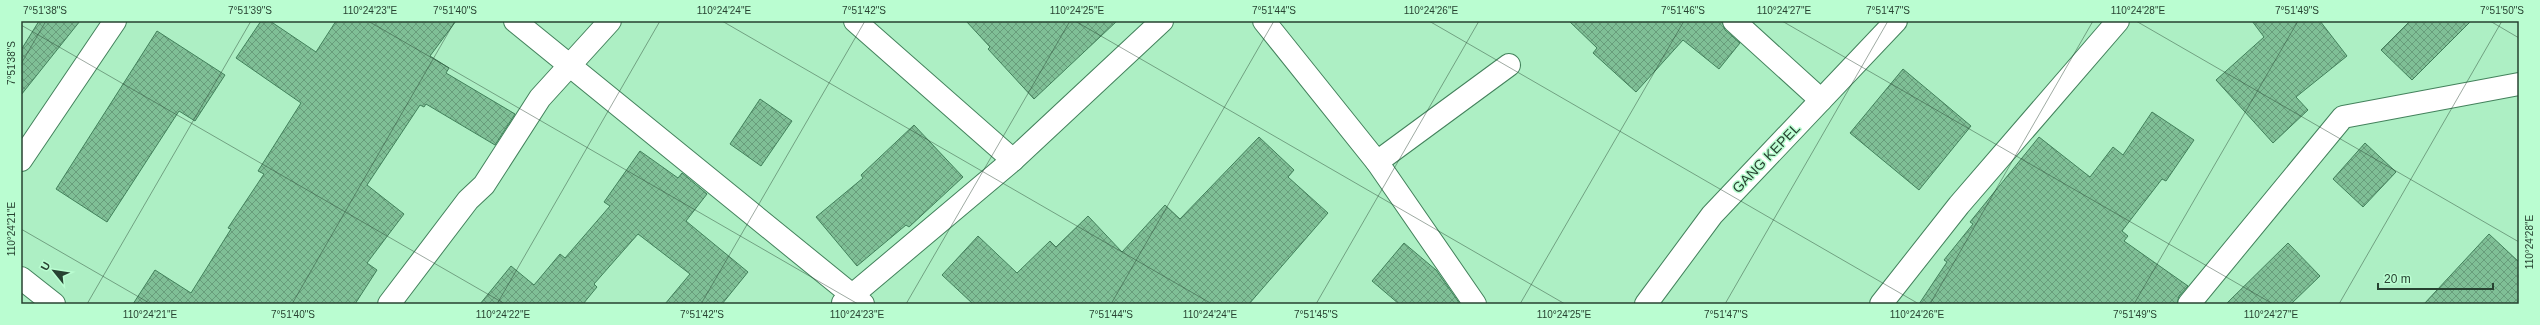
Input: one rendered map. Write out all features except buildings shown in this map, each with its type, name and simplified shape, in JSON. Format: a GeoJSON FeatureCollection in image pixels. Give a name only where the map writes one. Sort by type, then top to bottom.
{"type":"FeatureCollection","features":[{"type":"Feature","properties":{"kind":"street"},"geometry":{"type":"LineString","coordinates":[[21,160],[115,21]]}},
{"type":"Feature","properties":{"kind":"street"},"geometry":{"type":"LineString","coordinates":[[515,21],[570,65],[853,301],[1013,160],[1162,21]]}},
{"type":"Feature","properties":{"kind":"street"},"geometry":{"type":"LineString","coordinates":[[389,304],[468,200],[484,185],[540,98],[610,21]]}},
{"type":"Feature","properties":{"kind":"street"},"geometry":{"type":"LineString","coordinates":[[855,21],[1013,160]]}},
{"type":"Feature","properties":{"kind":"street"},"geometry":{"type":"LineString","coordinates":[[1264,21],[1377,162],[1474,304]]}},
{"type":"Feature","properties":{"kind":"street"},"geometry":{"type":"LineString","coordinates":[[1734,21],[1821,100]]}},
{"type":"Feature","properties":{"kind":"street","name":"GANG KEPEL"},"geometry":{"type":"LineString","coordinates":[[1646,304],[1712,215],[1896,21]]}},
{"type":"Feature","properties":{"kind":"street"},"geometry":{"type":"LineString","coordinates":[[1881,304],[1959,205],[2118,21]]}},
{"type":"Feature","properties":{"kind":"street"},"geometry":{"type":"LineString","coordinates":[[1377,162],[1509,64]]}},
{"type":"Feature","properties":{"kind":"street"},"geometry":{"type":"LineString","coordinates":[[2189,304],[2343,117],[2519,84]]}},
{"type":"Feature","properties":{"kind":"street"},"geometry":{"type":"LineString","coordinates":[[21,278],[54,304]]}}]}
